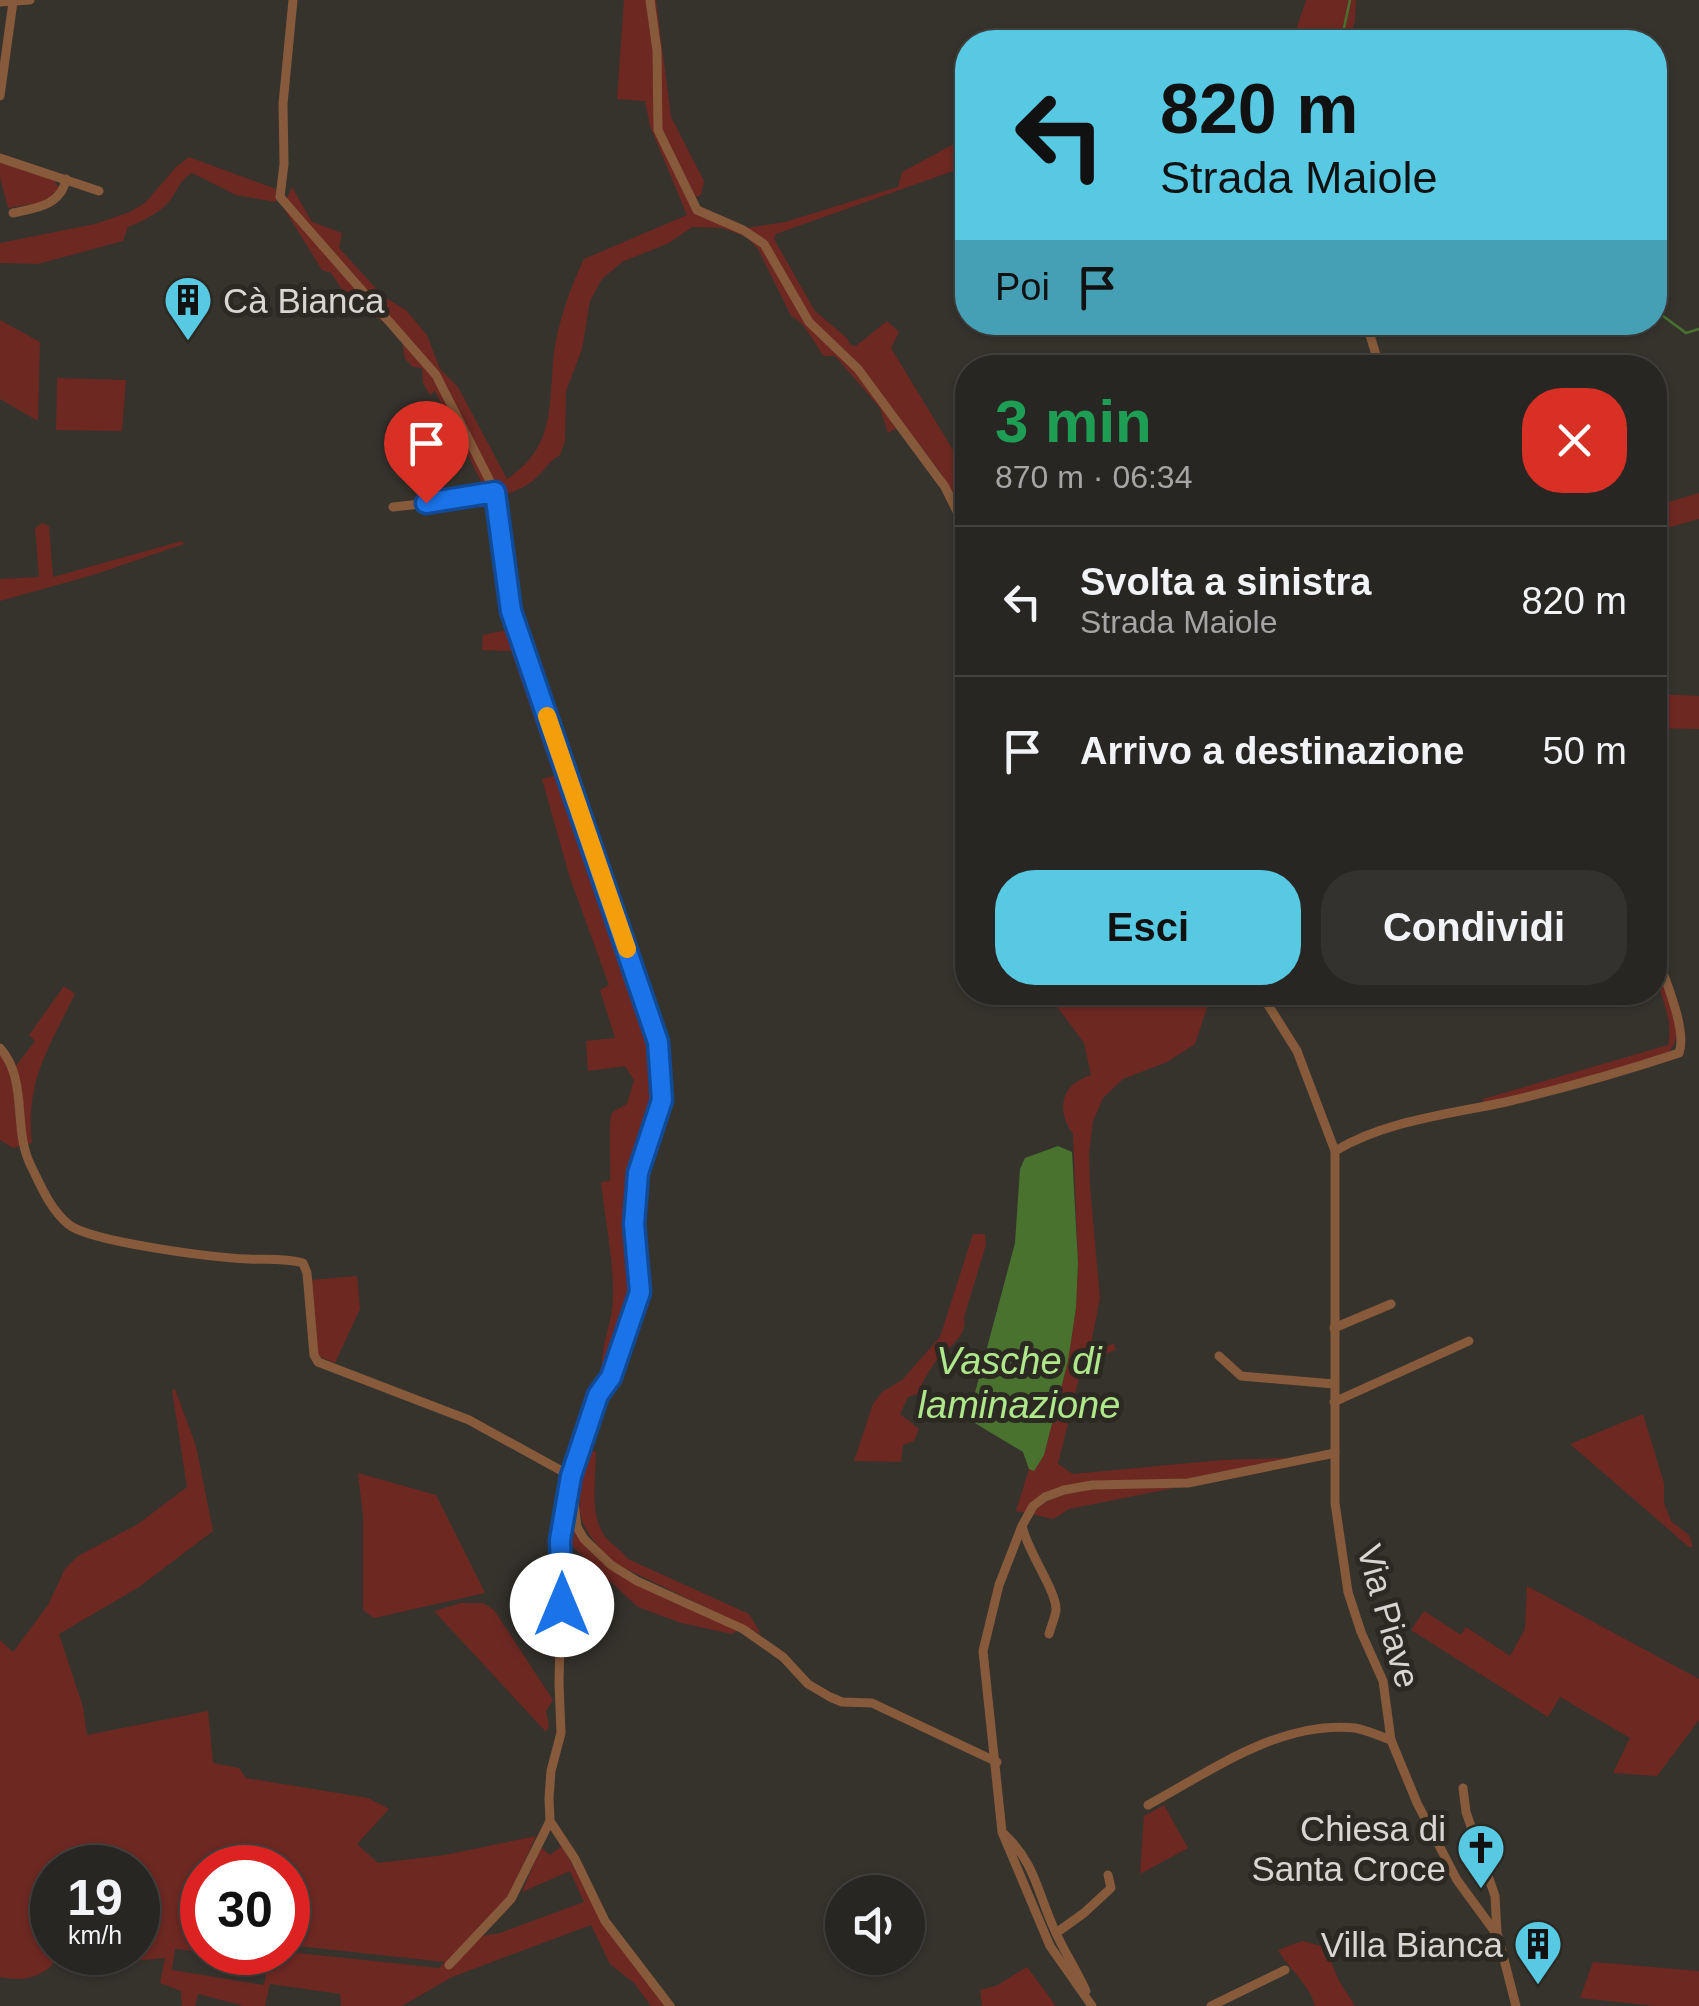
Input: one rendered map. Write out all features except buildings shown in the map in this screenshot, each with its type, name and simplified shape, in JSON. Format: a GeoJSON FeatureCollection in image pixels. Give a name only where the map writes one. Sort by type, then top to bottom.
{"type":"FeatureCollection","features":[{"type":"Feature","properties":{"kind":"street"},"geometry":{"type":"LineString","coordinates":[[0,2],[30,0]]}},
{"type":"Feature","properties":{"kind":"street"},"geometry":{"type":"LineString","coordinates":[[293,0],[283,104],[280,198],[436,376],[495,492],[511,611],[658,1042],[662,1100],[638,1173],[634,1224],[640,1292],[611,1377],[598,1395],[571,1476],[560,1540],[560,1733],[551,1771],[550,1821],[511,1899],[449,1965]]}},
{"type":"Feature","properties":{"kind":"street"},"geometry":{"type":"LineString","coordinates":[[650,0],[657,52],[658,130],[696,210],[743,230],[764,244],[810,322],[858,369],[945,487],[955,507]]}},
{"type":"Feature","properties":{"kind":"street"},"geometry":{"type":"LineString","coordinates":[[0,96],[13,2]]}},
{"type":"Feature","properties":{"kind":"street"},"geometry":{"type":"LineString","coordinates":[[0,158],[99,191]]}},
{"type":"Feature","properties":{"kind":"street"},"geometry":{"type":"LineString","coordinates":[[12,213],[53,202],[66,179]]}},
{"type":"Feature","properties":{"kind":"street"},"geometry":{"type":"LineString","coordinates":[[393,507],[495,492]]}},
{"type":"Feature","properties":{"kind":"street"},"geometry":{"type":"LineString","coordinates":[[1268,1005],[1297,1051],[1335,1151],[1354,1139],[1393,1127],[1564,1088],[1679,1053],[1682,1045],[1667,987]]}},
{"type":"Feature","properties":{"kind":"street"},"geometry":{"type":"LineString","coordinates":[[0,1048],[11,1063],[16,1080],[27,1158],[52,1206],[70,1226],[94,1237],[162,1248],[302,1263],[307,1273],[314,1355],[318,1362],[469,1420],[571,1476]]}},
{"type":"Feature","properties":{"kind":"street","name":"Via Piave"},"geometry":{"type":"LineString","coordinates":[[1335,1151],[1335,1452],[1338,1534],[1348,1592],[1383,1680],[1391,1740],[1417,1802],[1458,1880],[1498,1936],[1516,2006]]}},
{"type":"Feature","properties":{"kind":"street"},"geometry":{"type":"LineString","coordinates":[[1334,1328],[1392,1304]]}},
{"type":"Feature","properties":{"kind":"street"},"geometry":{"type":"LineString","coordinates":[[1334,1402],[1468,1342]]}},
{"type":"Feature","properties":{"kind":"street"},"geometry":{"type":"LineString","coordinates":[[1219,1356],[1240,1376],[1334,1384]]}},
{"type":"Feature","properties":{"kind":"street"},"geometry":{"type":"LineString","coordinates":[[1089,2003],[1050,1946],[1002,1832],[983,1651],[999,1584],[1022,1526],[1032,1506],[1064,1490],[1092,1484],[1188,1484],[1335,1452]]}},
{"type":"Feature","properties":{"kind":"street"},"geometry":{"type":"LineString","coordinates":[[571,1476],[576,1527],[611,1566],[637,1582],[744,1628],[783,1657],[808,1684],[830,1697],[872,1704],[996,1762]]}},
{"type":"Feature","properties":{"kind":"street"},"geometry":{"type":"LineString","coordinates":[[1022,1526],[1027,1548],[1056,1608],[1049,1634]]}},
{"type":"Feature","properties":{"kind":"street"},"geometry":{"type":"LineString","coordinates":[[1148,1805],[1252,1748],[1284,1736],[1359,1728],[1391,1740]]}},
{"type":"Feature","properties":{"kind":"street"},"geometry":{"type":"LineString","coordinates":[[1463,1788],[1466,1812],[1495,1896],[1498,1936]]}},
{"type":"Feature","properties":{"kind":"street"},"geometry":{"type":"LineString","coordinates":[[550,1821],[575,1859],[605,1921],[670,2006]]}},
{"type":"Feature","properties":{"kind":"street"},"geometry":{"type":"LineString","coordinates":[[1002,1832],[1022,1850],[1030,1864],[1056,1933],[1089,2003]]}},
{"type":"Feature","properties":{"kind":"street"},"geometry":{"type":"LineString","coordinates":[[1056,1933],[1110,1888],[1108,1875]]}},
{"type":"Feature","properties":{"kind":"street"},"geometry":{"type":"LineString","coordinates":[[1210,2006],[1285,1970]]}},
{"type":"Feature","properties":{"kind":"shaded area"},"geometry":{"type":"Polygon","coordinates":[[[624,0],[656,0],[671,117],[704,181],[701,195],[695,197],[699,208],[746,228],[785,222],[898,187],[902,172],[955,143],[955,170],[776,234],[774,239],[815,311],[850,345],[856,346],[887,321],[899,332],[891,348],[955,453],[955,502],[941,473],[903,424],[888,433],[880,408],[835,356],[824,356],[805,328],[791,316],[758,249],[747,237],[722,228],[692,227],[669,243],[622,262],[602,279],[590,301],[582,349],[566,391],[565,441],[560,455],[526,486],[490,499],[435,391],[430,395],[423,383],[422,368],[413,367],[405,359],[402,341],[387,324],[349,300],[331,273],[322,270],[283,207],[292,187],[312,222],[342,233],[339,248],[384,297],[406,310],[427,335],[440,369],[458,387],[507,479],[533,455],[546,428],[557,336],[584,259],[687,215],[650,126],[645,101],[617,99],[624,0]]]}},
{"type":"Feature","properties":{"kind":"shaded area"},"geometry":{"type":"Polygon","coordinates":[[[1306,0],[1356,0],[1352,30],[1296,30],[1306,0]]]}},
{"type":"Feature","properties":{"kind":"shaded area"},"geometry":{"type":"Polygon","coordinates":[[[189,157],[276,189],[276,202],[236,195],[192,173],[162,208],[128,227],[123,241],[38,264],[0,263],[0,243],[95,224],[130,212],[145,203],[189,157]]]}},
{"type":"Feature","properties":{"kind":"shaded area"},"geometry":{"type":"Polygon","coordinates":[[[0,162],[52,177],[59,188],[45,202],[8,208],[0,162]]]}},
{"type":"Feature","properties":{"kind":"shaded area"},"geometry":{"type":"Polygon","coordinates":[[[0,320],[40,342],[38,421],[0,399],[0,320]]]}},
{"type":"Feature","properties":{"kind":"shaded area"},"geometry":{"type":"Polygon","coordinates":[[[57,378],[126,380],[122,431],[56,430],[57,378]]]}},
{"type":"Feature","properties":{"kind":"shaded area"},"geometry":{"type":"Polygon","coordinates":[[[1699,493],[1699,519],[1667,528],[1667,502],[1699,493]]]}},
{"type":"Feature","properties":{"kind":"shaded area"},"geometry":{"type":"Polygon","coordinates":[[[42,523],[49,526],[53,577],[182,541],[184,544],[0,601],[0,579],[39,577],[35,528],[42,523]]]}},
{"type":"Feature","properties":{"kind":"shaded area"},"geometry":{"type":"Polygon","coordinates":[[[513,629],[646,1023],[658,1084],[656,1105],[633,1180],[628,1224],[638,1291],[604,1382],[602,1362],[613,1285],[601,1182],[610,1181],[612,1113],[627,1104],[634,1080],[625,1066],[588,1071],[586,1041],[615,1038],[600,990],[609,985],[570,878],[542,779],[554,776],[511,651],[482,650],[483,635],[513,629]]]}},
{"type":"Feature","properties":{"kind":"shaded area"},"geometry":{"type":"Polygon","coordinates":[[[1667,695],[1699,696],[1699,729],[1667,728],[1667,695]]]}},
{"type":"Feature","properties":{"kind":"shaded area"},"geometry":{"type":"Polygon","coordinates":[[[64,986],[75,994],[48,1048],[36,1083],[32,1143],[13,1148],[0,1140],[0,1051],[15,1067],[35,1041],[29,1035],[64,986]]]}},
{"type":"Feature","properties":{"kind":"shaded area"},"geometry":{"type":"Polygon","coordinates":[[[1667,989],[1677,1032],[1668,1053],[1563,1086],[1484,1104],[1483,1099],[1668,1045],[1669,1023],[1664,1005],[1667,989]]]}},
{"type":"Feature","properties":{"kind":"shaded area"},"geometry":{"type":"Polygon","coordinates":[[[1056,1005],[1208,1005],[1195,1044],[1167,1062],[1123,1079],[1103,1098],[1093,1121],[1090,1186],[1100,1298],[1090,1349],[1114,1344],[1116,1350],[1083,1361],[1058,1464],[1073,1474],[1289,1458],[1186,1479],[1062,1489],[1026,1513],[1016,1511],[1029,1469],[1034,1470],[1044,1455],[1068,1361],[1076,1308],[1073,1134],[1063,1107],[1073,1084],[1091,1075],[1084,1043],[1056,1005]]]}},
{"type":"Feature","properties":{"kind":"shaded area"},"geometry":{"type":"Polygon","coordinates":[[[973,1234],[985,1234],[986,1245],[963,1331],[931,1367],[917,1394],[908,1397],[900,1414],[919,1429],[914,1441],[903,1445],[901,1462],[854,1461],[873,1404],[882,1392],[902,1380],[940,1337],[973,1234]]]}},
{"type":"Feature","properties":{"kind":"shaded area"},"geometry":{"type":"Polygon","coordinates":[[[357,1276],[360,1309],[335,1363],[320,1357],[316,1348],[311,1280],[357,1276]]]}},
{"type":"Feature","properties":{"kind":"shaded area"},"geometry":{"type":"Polygon","coordinates":[[[175,1389],[196,1446],[213,1531],[139,1587],[59,1634],[83,1707],[87,1735],[208,1711],[213,1763],[239,1768],[246,1778],[368,1798],[389,1809],[357,1844],[378,1863],[445,1855],[536,1836],[509,1896],[474,1937],[500,1933],[584,1902],[570,1871],[522,1892],[541,1847],[550,1855],[562,1846],[604,1922],[666,2006],[651,2006],[634,1983],[610,1964],[591,1925],[452,1977],[402,2006],[341,2006],[340,1994],[270,1984],[265,2006],[245,2006],[198,1994],[195,2006],[182,2006],[181,1991],[160,1983],[165,1958],[160,1958],[160,1845],[30,1845],[30,1975],[37,1975],[19,1979],[0,1977],[0,1640],[13,1652],[48,1605],[65,1569],[78,1556],[138,1524],[187,1487],[172,1390],[175,1389]]]}},
{"type":"Feature","properties":{"kind":"shaded area"},"geometry":{"type":"Polygon","coordinates":[[[1643,1414],[1664,1483],[1664,1503],[1671,1521],[1689,1535],[1693,1547],[1570,1444],[1643,1414]]]}},
{"type":"Feature","properties":{"kind":"shaded area"},"geometry":{"type":"Polygon","coordinates":[[[584,1449],[596,1452],[596,1516],[607,1538],[628,1559],[749,1614],[761,1634],[616,1564],[600,1548],[580,1512],[584,1449]]]}},
{"type":"Feature","properties":{"kind":"shaded area"},"geometry":{"type":"Polygon","coordinates":[[[358,1473],[436,1495],[485,1593],[374,1618],[363,1610],[363,1516],[358,1473]]]}},
{"type":"Feature","properties":{"kind":"shaded area"},"geometry":{"type":"Polygon","coordinates":[[[1174,1488],[1069,1509],[1053,1519],[1031,1514],[1045,1503],[1079,1490],[1174,1488]]]}},
{"type":"Feature","properties":{"kind":"shaded area"},"geometry":{"type":"Polygon","coordinates":[[[570,1505],[577,1535],[606,1563],[650,1589],[738,1630],[732,1634],[681,1623],[638,1607],[563,1538],[570,1505]]]}},
{"type":"Feature","properties":{"kind":"shaded area"},"geometry":{"type":"Polygon","coordinates":[[[1527,1586],[1699,1679],[1699,1720],[1657,1776],[1613,1773],[1630,1738],[1560,1697],[1548,1717],[1411,1630],[1424,1611],[1461,1635],[1466,1627],[1510,1656],[1525,1629],[1527,1586]]]}},
{"type":"Feature","properties":{"kind":"shaded area"},"geometry":{"type":"Polygon","coordinates":[[[461,1603],[483,1603],[494,1610],[553,1700],[546,1711],[546,1732],[434,1611],[461,1603]]]}},
{"type":"Feature","properties":{"kind":"shaded area"},"geometry":{"type":"Polygon","coordinates":[[[1164,1805],[1188,1848],[1140,1874],[1144,1816],[1164,1805]]]}},
{"type":"Feature","properties":{"kind":"shaded area"},"geometry":{"type":"Polygon","coordinates":[[[1302,1941],[1325,1947],[1355,2006],[1315,2006],[1309,1991],[1278,1950],[1302,1941]]]}},
{"type":"Feature","properties":{"kind":"shaded area"},"geometry":{"type":"Polygon","coordinates":[[[1593,1962],[1699,1971],[1699,2006],[1580,1998],[1593,1962]]]}},
{"type":"Feature","properties":{"kind":"shaded area"},"geometry":{"type":"Polygon","coordinates":[[[1027,1967],[1056,2006],[982,2006],[980,1990],[996,1986],[1027,1967]]]}},
{"type":"Feature","properties":{"kind":"water","name":"Vasche di laminazione"},"geometry":{"type":"Polygon","coordinates":[[[1058,1146],[1072,1152],[1078,1263],[1076,1308],[1068,1361],[1044,1455],[1034,1471],[1029,1469],[1023,1452],[968,1419],[1015,1243],[1020,1169],[1025,1158],[1058,1146]]]}},
{"type":"Feature","properties":{"kind":"waterway"},"geometry":{"type":"LineString","coordinates":[[1344,30],[1350,0]]}},
{"type":"Feature","properties":{"kind":"waterway"},"geometry":{"type":"LineString","coordinates":[[1667,319],[1686,333],[1699,329]]}},
{"type":"Feature","properties":{"kind":"slow traffic"},"geometry":{"type":"LineString","coordinates":[[547,716],[627,949]]}},
{"type":"Feature","properties":{"kind":"place","name":"Cà Bianca"},"geometry":{"type":"Point","coordinates":[188,342]}},
{"type":"Feature","properties":{"kind":"place","name":"Chiesa di Santa Croce"},"geometry":{"type":"Point","coordinates":[1481,1890]}},
{"type":"Feature","properties":{"kind":"place","name":"Villa Bianca"},"geometry":{"type":"Point","coordinates":[1538,1986]}},
{"type":"Feature","properties":{"kind":"route"},"geometry":{"type":"LineString","coordinates":[[426,503],[495,492],[511,611],[658,1042],[662,1100],[638,1173],[634,1224],[640,1292],[611,1377],[598,1395],[571,1476],[560,1540],[562,1605]]}}]}
